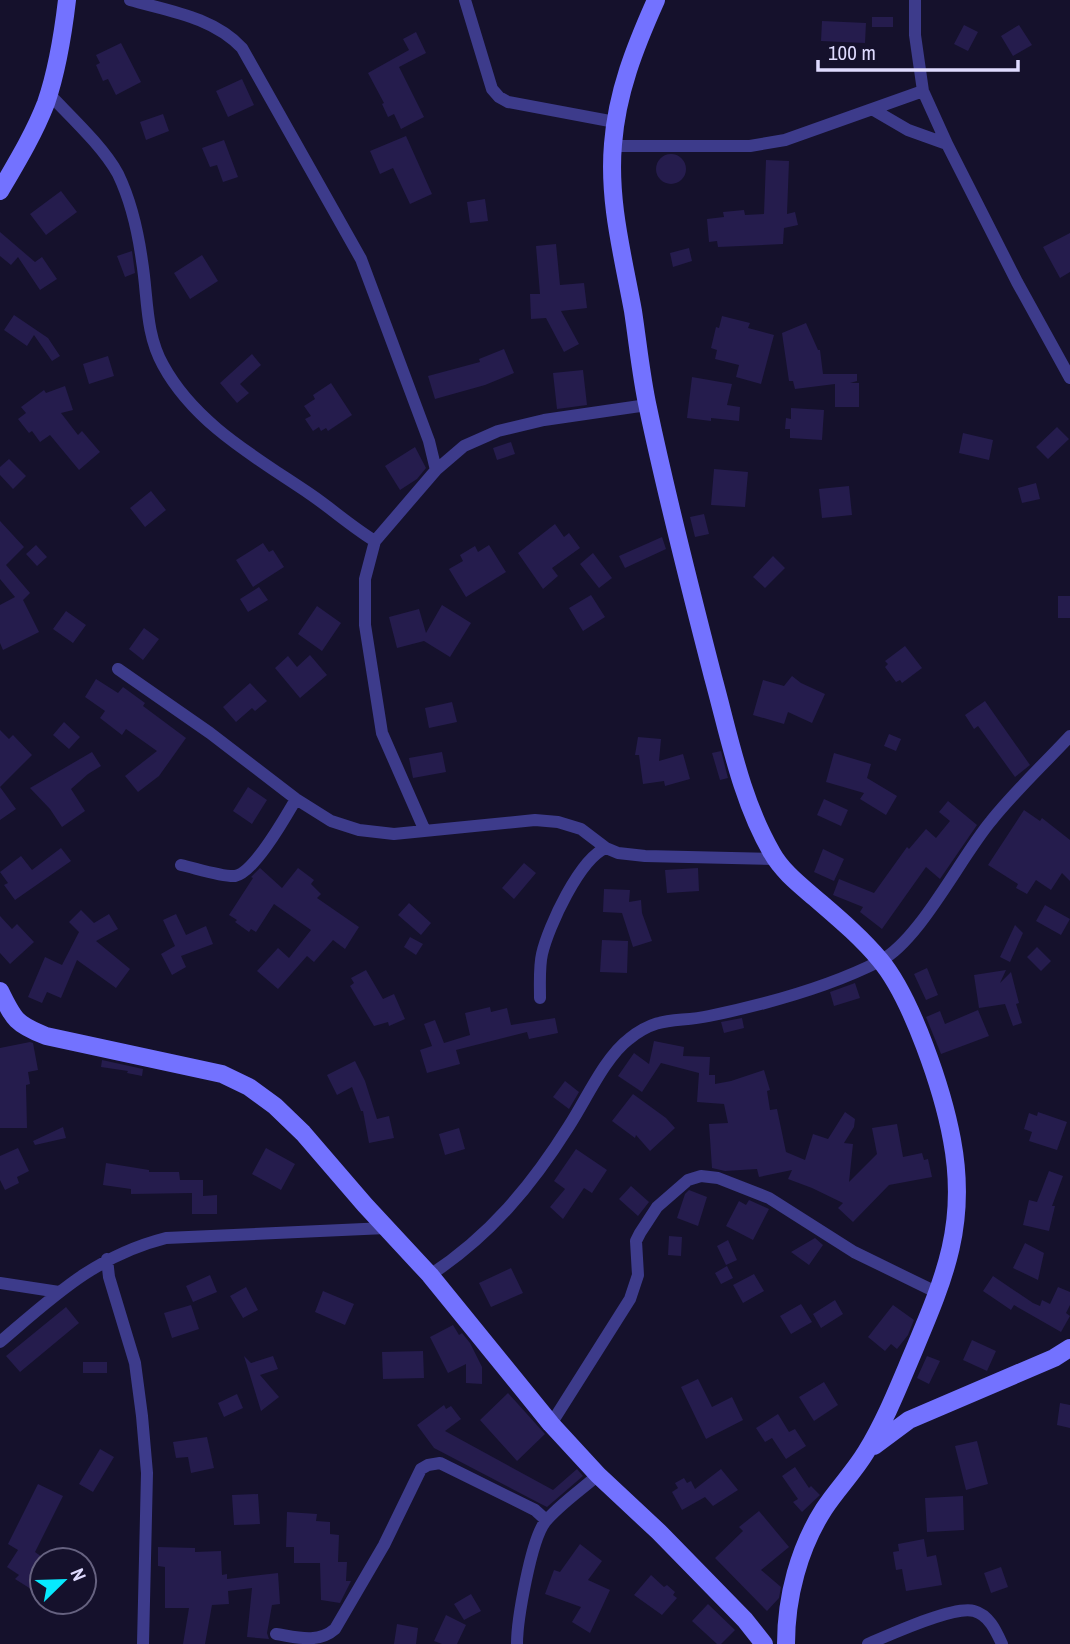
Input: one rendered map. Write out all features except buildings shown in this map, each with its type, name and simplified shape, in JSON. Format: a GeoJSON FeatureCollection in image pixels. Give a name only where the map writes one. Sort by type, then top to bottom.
{"type":"FeatureCollection","features":[{"type":"Feature","properties":{"kind":"street"},"geometry":{"type":"LineString","coordinates":[[0,191],[29,141],[46,101],[60,46],[67,0]]}},
{"type":"Feature","properties":{"kind":"street"},"geometry":{"type":"LineString","coordinates":[[130,0],[216,26],[230,35],[242,48],[361,259],[429,441],[436,470]]}},
{"type":"Feature","properties":{"kind":"street"},"geometry":{"type":"LineString","coordinates":[[465,0],[492,89],[499,97],[508,102],[615,122]]}},
{"type":"Feature","properties":{"kind":"street"},"geometry":{"type":"LineString","coordinates":[[656,0],[635,47],[618,97],[612,146],[612,187],[647,405],[697,615],[741,779],[759,829],[775,859],[881,961],[919,1034],[937,1086],[952,1140],[959,1195],[952,1242],[938,1293],[884,1421],[804,1542],[793,1587],[786,1644]]}},
{"type":"Feature","properties":{"kind":"street"},"geometry":{"type":"LineString","coordinates":[[915,0],[915,35],[923,91],[1017,282],[1070,378]]}},
{"type":"Feature","properties":{"kind":"street"},"geometry":{"type":"LineString","coordinates":[[612,146],[750,146],[785,140],[923,91]]}},
{"type":"Feature","properties":{"kind":"street"},"geometry":{"type":"LineString","coordinates":[[46,101],[52,97],[85,131],[117,173],[136,230],[143,263],[147,320],[162,365],[190,403],[237,446],[375,541]]}},
{"type":"Feature","properties":{"kind":"street"},"geometry":{"type":"LineString","coordinates":[[872,109],[908,130],[947,144]]}},
{"type":"Feature","properties":{"kind":"street"},"geometry":{"type":"LineString","coordinates":[[425,831],[382,733],[365,625],[365,579],[375,541],[436,470],[464,446],[498,431],[647,405]]}},
{"type":"Feature","properties":{"kind":"street"},"geometry":{"type":"LineString","coordinates":[[118,669],[210,733],[296,799],[331,821],[359,830],[394,834],[536,820],[558,822],[581,829],[606,848],[618,853],[775,859]]}},
{"type":"Feature","properties":{"kind":"street"},"geometry":{"type":"LineString","coordinates":[[430,1275],[486,1234],[520,1198],[545,1164],[610,1061],[627,1040],[649,1025],[673,1018],[706,1017],[842,979],[893,954],[990,821],[1070,736]]}},
{"type":"Feature","properties":{"kind":"street"},"geometry":{"type":"LineString","coordinates":[[181,865],[235,876],[244,872],[265,848],[296,799]]}},
{"type":"Feature","properties":{"kind":"street"},"geometry":{"type":"LineString","coordinates":[[540,998],[541,957],[551,923],[585,865],[595,854],[606,848]]}},
{"type":"Feature","properties":{"kind":"street"},"geometry":{"type":"LineString","coordinates":[[0,991],[7,1018],[26,1028],[46,1036],[222,1074],[249,1087],[275,1106],[303,1133],[430,1275],[551,1424],[598,1475],[659,1532],[745,1620],[764,1644]]}},
{"type":"Feature","properties":{"kind":"street"},"geometry":{"type":"LineString","coordinates":[[551,1424],[630,1299],[638,1275],[636,1241],[640,1233],[657,1208],[688,1180],[701,1176],[718,1178],[769,1198],[854,1252],[938,1293]]}},
{"type":"Feature","properties":{"kind":"street"},"geometry":{"type":"LineString","coordinates":[[0,1342],[59,1292],[107,1259],[137,1245],[166,1238],[386,1228]]}},
{"type":"Feature","properties":{"kind":"street"},"geometry":{"type":"LineString","coordinates":[[107,1259],[109,1278],[135,1363],[142,1416],[147,1473],[143,1644]]}},
{"type":"Feature","properties":{"kind":"street"},"geometry":{"type":"LineString","coordinates":[[0,1283],[59,1292]]}},
{"type":"Feature","properties":{"kind":"street"},"geometry":{"type":"LineString","coordinates":[[866,1452],[909,1420],[1045,1363],[1070,1348]]}},
{"type":"Feature","properties":{"kind":"street"},"geometry":{"type":"LineString","coordinates":[[276,1634],[314,1639],[327,1637],[335,1629],[384,1545],[421,1469],[428,1465],[439,1463],[535,1510],[546,1520]]}},
{"type":"Feature","properties":{"kind":"street"},"geometry":{"type":"LineString","coordinates":[[517,1644],[531,1555],[539,1530],[546,1520],[598,1475]]}},
{"type":"Feature","properties":{"kind":"street"},"geometry":{"type":"LineString","coordinates":[[868,1644],[947,1613],[965,1609],[986,1617],[1002,1644]]}}]}
